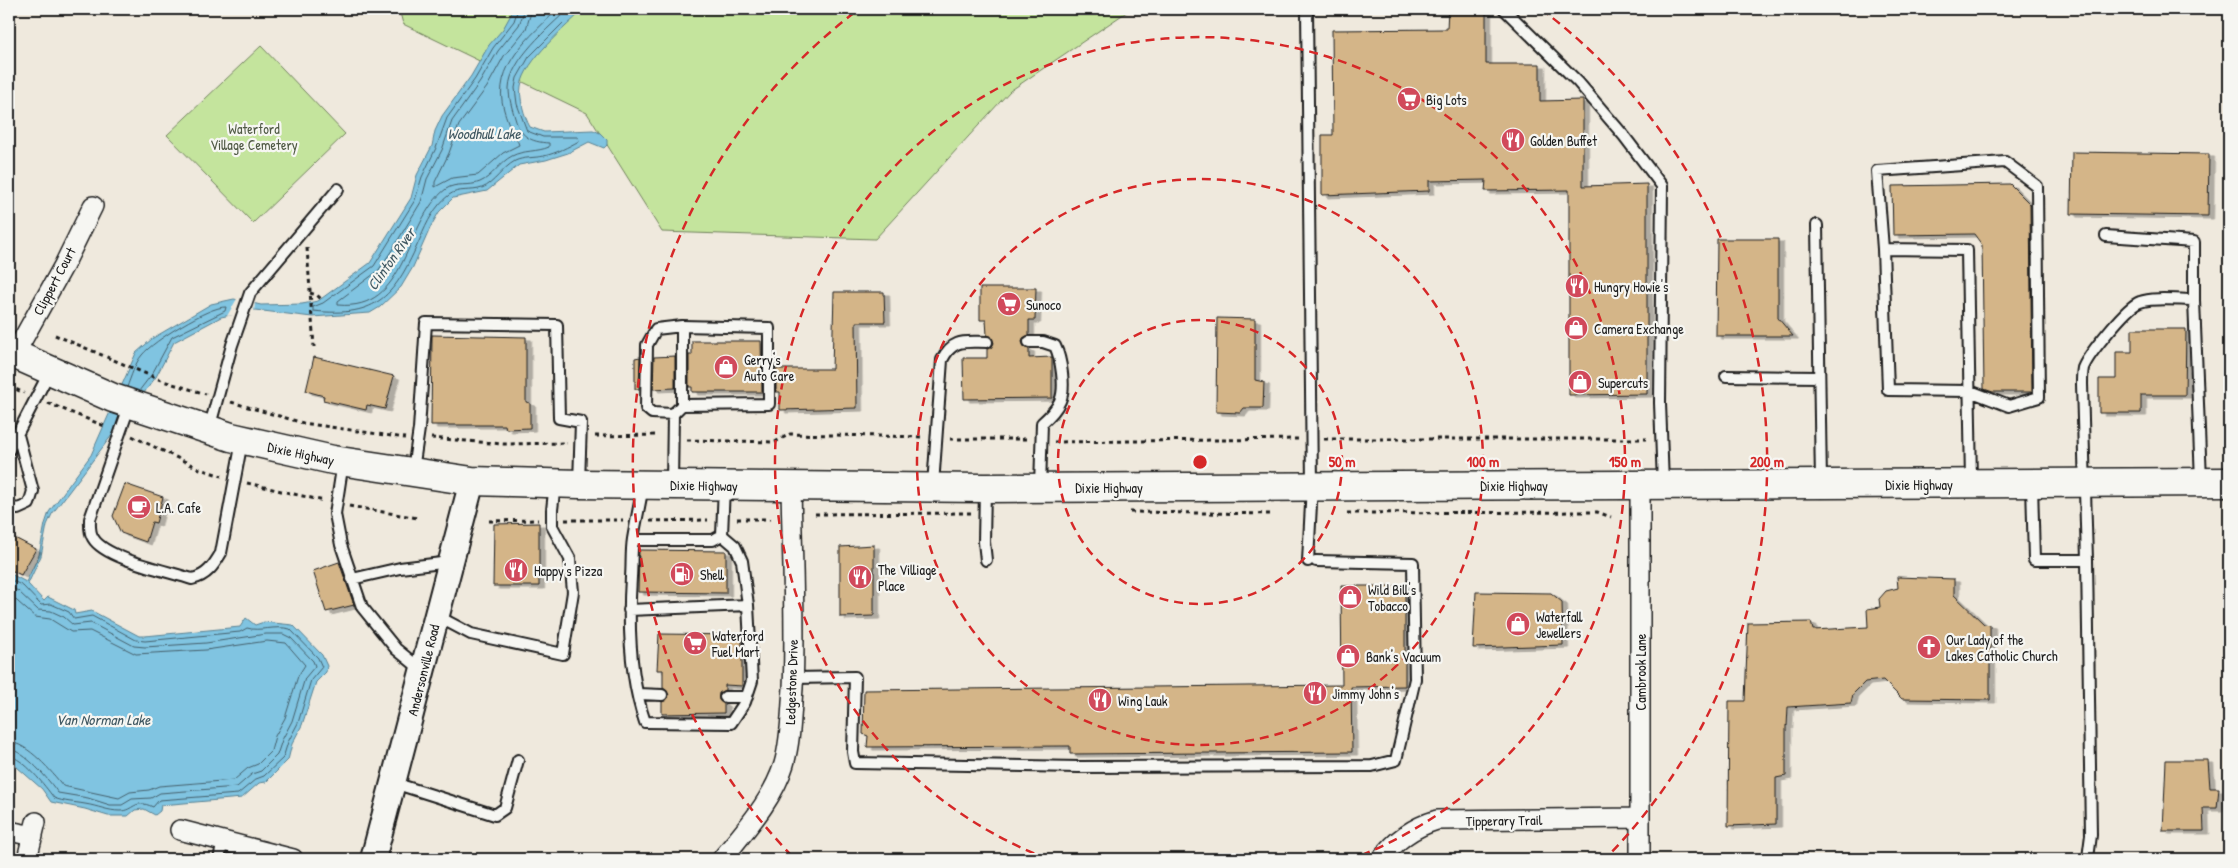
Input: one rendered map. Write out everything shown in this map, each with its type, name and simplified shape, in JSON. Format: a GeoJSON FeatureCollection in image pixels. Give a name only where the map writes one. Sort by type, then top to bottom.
{"type":"FeatureCollection","features":[{"type":"Feature","properties":{"kind":"main road","name":"Dixie Highway"},"geometry":{"type":"LineString","coordinates":[[11,353],[129,404],[243,440],[344,462],[472,481],[567,484],[933,487],[985,500],[1040,487],[2229,482]]}},
{"type":"Feature","properties":{"kind":"street","name":"Clippert Court"},"geometry":{"type":"LineString","coordinates":[[11,353],[64,265],[93,206]]}},
{"type":"Feature","properties":{"kind":"street","name":"Andersonville Road"},"geometry":{"type":"LineString","coordinates":[[373,859],[472,481]]}},
{"type":"Feature","properties":{"kind":"street","name":"Cambrook Lane"},"geometry":{"type":"LineString","coordinates":[[1640,859],[1651,485]]}},
{"type":"Feature","properties":{"kind":"street","name":"Ledgestone Drive"},"geometry":{"type":"LineString","coordinates":[[722,859],[751,824],[773,791],[784,764],[788,742],[793,678],[791,486]]}},
{"type":"Feature","properties":{"kind":"street","name":"Tipperary Trail"},"geometry":{"type":"LineString","coordinates":[[1382,859],[1410,830],[1437,820],[1640,818]]}},
{"type":"Feature","properties":{"kind":"street"},"geometry":{"type":"LineString","coordinates":[[9,831],[35,829],[27,859]]}},
{"type":"Feature","properties":{"kind":"street"},"geometry":{"type":"LineString","coordinates":[[180,830],[221,850],[293,859]]}},
{"type":"Feature","properties":{"kind":"lane"},"geometry":{"type":"LineString","coordinates":[[793,678],[855,677],[853,752],[855,763],[1079,767],[1362,766],[1396,760],[1415,679],[1413,563],[1312,561],[1307,9]]}},
{"type":"Feature","properties":{"kind":"lane"},"geometry":{"type":"LineString","coordinates":[[1504,9],[1578,82],[1624,136],[1662,186],[1660,403],[1651,485]]}},
{"type":"Feature","properties":{"kind":"lane"},"geometry":{"type":"LineString","coordinates":[[2005,162],[2037,186],[2040,397],[2009,406],[1970,391],[1888,390],[1883,249],[1877,171],[2005,162]]}},
{"type":"Feature","properties":{"kind":"lane"},"geometry":{"type":"LineString","coordinates":[[209,430],[240,318],[250,293],[338,189]]}},
{"type":"Feature","properties":{"kind":"lane"},"geometry":{"type":"LineString","coordinates":[[1817,225],[1821,484]]}},
{"type":"Feature","properties":{"kind":"lane"},"geometry":{"type":"LineString","coordinates":[[2106,236],[2194,242],[2194,300],[2201,482]]}},
{"type":"Feature","properties":{"kind":"lane"},"geometry":{"type":"LineString","coordinates":[[1883,249],[1967,250],[1971,483]]}},
{"type":"Feature","properties":{"kind":"lane"},"geometry":{"type":"LineString","coordinates":[[2086,859],[2088,858],[2091,836],[2082,384],[2084,368],[2102,340],[2133,305],[2142,301],[2194,300]]}},
{"type":"Feature","properties":{"kind":"lane"},"geometry":{"type":"LineString","coordinates":[[413,472],[418,438],[426,322],[557,325],[559,418],[581,422],[580,440],[552,526],[570,559],[573,592],[562,654],[471,634],[437,616]]}},
{"type":"Feature","properties":{"kind":"lane"},"geometry":{"type":"LineString","coordinates":[[682,326],[682,405]]}},
{"type":"Feature","properties":{"kind":"lane"},"geometry":{"type":"LineString","coordinates":[[672,485],[673,414],[682,405],[768,404],[769,328],[682,326],[656,329],[647,345],[646,408],[652,413],[673,414]]}},
{"type":"Feature","properties":{"kind":"lane"},"geometry":{"type":"LineString","coordinates":[[933,487],[942,360],[948,349],[959,342],[987,342]]}},
{"type":"Feature","properties":{"kind":"lane"},"geometry":{"type":"LineString","coordinates":[[1029,342],[1044,342],[1055,346],[1061,359],[1061,399],[1054,412],[1042,423],[1040,487]]}},
{"type":"Feature","properties":{"kind":"lane"},"geometry":{"type":"LineString","coordinates":[[9,450],[50,371]]}},
{"type":"Feature","properties":{"kind":"lane"},"geometry":{"type":"LineString","coordinates":[[1726,376],[1819,377]]}},
{"type":"Feature","properties":{"kind":"lane"},"geometry":{"type":"LineString","coordinates":[[129,404],[90,519],[90,533],[100,546],[111,554],[192,579],[208,571],[214,565],[220,553],[243,440]]}},
{"type":"Feature","properties":{"kind":"lane"},"geometry":{"type":"LineString","coordinates":[[9,506],[18,509],[29,504],[33,491],[18,435]]}},
{"type":"Feature","properties":{"kind":"lane"},"geometry":{"type":"LineString","coordinates":[[344,462],[335,514],[340,545],[362,607],[396,649],[423,671]]}},
{"type":"Feature","properties":{"kind":"lane"},"geometry":{"type":"LineString","coordinates":[[2032,483],[2034,560],[2087,560]]}},
{"type":"Feature","properties":{"kind":"lane"},"geometry":{"type":"LineString","coordinates":[[643,484],[633,540],[629,610],[633,672],[645,722],[731,723],[746,698],[752,681],[748,605],[742,561],[734,546],[722,536]]}},
{"type":"Feature","properties":{"kind":"lane"},"geometry":{"type":"LineString","coordinates":[[722,536],[724,485]]}},
{"type":"Feature","properties":{"kind":"lane"},"geometry":{"type":"LineString","coordinates":[[985,500],[984,542],[986,560]]}},
{"type":"Feature","properties":{"kind":"lane"},"geometry":{"type":"LineString","coordinates":[[633,540],[713,540],[722,536]]}},
{"type":"Feature","properties":{"kind":"lane"},"geometry":{"type":"LineString","coordinates":[[352,579],[400,568],[451,562]]}},
{"type":"Feature","properties":{"kind":"lane"},"geometry":{"type":"LineString","coordinates":[[629,610],[748,605]]}},
{"type":"Feature","properties":{"kind":"lane"},"geometry":{"type":"LineString","coordinates":[[639,694],[662,695]]}},
{"type":"Feature","properties":{"kind":"lane"},"geometry":{"type":"LineString","coordinates":[[725,697],[746,698]]}},
{"type":"Feature","properties":{"kind":"lane"},"geometry":{"type":"LineString","coordinates":[[394,783],[495,815],[505,808],[518,760]]}},
{"type":"Feature","properties":{"kind":"path"},"geometry":{"type":"LineString","coordinates":[[306,227],[314,347]]}},
{"type":"Feature","properties":{"kind":"path"},"geometry":{"type":"LineString","coordinates":[[310,293],[317,295],[321,299]]}},
{"type":"Feature","properties":{"kind":"path"},"geometry":{"type":"LineString","coordinates":[[55,335],[163,381],[218,398],[303,423],[396,438],[503,444],[562,444],[598,434],[654,434],[694,441],[775,442],[790,434],[891,435],[1041,440],[1063,443],[1311,439],[1646,439]]}},
{"type":"Feature","properties":{"kind":"path"},"geometry":{"type":"LineString","coordinates":[[9,386],[101,425]]}},
{"type":"Feature","properties":{"kind":"path"},"geometry":{"type":"LineString","coordinates":[[815,514],[985,500]]}},
{"type":"Feature","properties":{"kind":"path"},"geometry":{"type":"LineString","coordinates":[[351,506],[418,518]]}},
{"type":"Feature","properties":{"kind":"path"},"geometry":{"type":"LineString","coordinates":[[1129,512],[1274,514]]}},
{"type":"Feature","properties":{"kind":"path"},"geometry":{"type":"LineString","coordinates":[[1347,513],[1597,512],[1611,517]]}},
{"type":"Feature","properties":{"kind":"green space"},"geometry":{"type":"Polygon","coordinates":[[[399,9],[1131,9],[1010,91],[875,239],[662,232],[587,113],[403,24],[399,9]]]}},
{"type":"Feature","properties":{"kind":"green space","name":"Waterford Village Cemetery"},"geometry":{"type":"Polygon","coordinates":[[[261,46],[345,134],[253,223],[167,135],[261,46]]]}},
{"type":"Feature","properties":{"kind":"water","name":"Van Norman Lake"},"geometry":{"type":"Polygon","coordinates":[[[514,9],[584,9],[547,44],[530,66],[521,86],[521,101],[530,127],[544,132],[593,130],[600,133],[607,140],[607,145],[604,148],[589,142],[568,153],[546,160],[519,165],[487,191],[453,198],[439,212],[413,267],[401,287],[380,307],[370,313],[312,317],[255,310],[221,317],[174,342],[156,377],[52,514],[47,525],[41,556],[28,584],[44,601],[48,597],[74,610],[75,614],[92,611],[139,636],[240,627],[246,618],[255,625],[264,622],[293,625],[322,655],[327,666],[326,672],[316,682],[302,725],[292,744],[288,760],[266,782],[259,783],[242,798],[161,805],[160,811],[155,815],[144,809],[135,810],[128,816],[108,816],[51,802],[42,789],[9,760],[9,573],[26,582],[39,555],[49,512],[91,455],[136,353],[153,338],[211,304],[234,299],[261,305],[302,304],[318,301],[370,263],[411,198],[417,175],[432,146],[435,131],[442,116],[471,76],[489,45],[503,29],[514,9]]]}},
{"type":"Feature","properties":{"kind":"pier"},"geometry":{"type":"Polygon","coordinates":[[[238,297],[255,301],[254,313],[227,316],[238,297]]]}},
{"type":"Feature","properties":{"kind":"building"},"geometry":{"type":"Polygon","coordinates":[[[1448,9],[1486,9],[1486,64],[1540,64],[1540,101],[1583,100],[1583,186],[1647,184],[1647,394],[1569,395],[1569,190],[1485,191],[1486,180],[1429,181],[1429,191],[1322,195],[1322,135],[1333,135],[1332,30],[1447,29],[1448,9]]]}},
{"type":"Feature","properties":{"kind":"building"},"geometry":{"type":"Polygon","coordinates":[[[2072,152],[2209,154],[2208,216],[2071,214],[2072,152]]]}},
{"type":"Feature","properties":{"kind":"building"},"geometry":{"type":"Polygon","coordinates":[[[2010,184],[2030,204],[2032,392],[1993,392],[1984,389],[1982,245],[1974,234],[1893,235],[1892,186],[2010,184]]]}},
{"type":"Feature","properties":{"kind":"building"},"geometry":{"type":"Polygon","coordinates":[[[1717,239],[1778,239],[1778,318],[1793,336],[1716,336],[1717,239]]]}},
{"type":"Feature","properties":{"kind":"building"},"geometry":{"type":"Polygon","coordinates":[[[980,288],[1036,288],[1035,320],[1029,320],[1029,335],[1023,338],[1022,342],[1025,348],[1029,349],[1029,358],[1052,357],[1052,398],[964,399],[963,358],[987,358],[987,349],[991,348],[994,343],[991,336],[987,335],[986,320],[980,320],[980,288]]]}},
{"type":"Feature","properties":{"kind":"building"},"geometry":{"type":"Polygon","coordinates":[[[834,292],[884,292],[885,322],[856,322],[857,408],[780,410],[780,392],[776,392],[776,369],[832,369],[834,292]]]}},
{"type":"Feature","properties":{"kind":"building"},"geometry":{"type":"Polygon","coordinates":[[[1217,318],[1255,319],[1255,380],[1264,382],[1263,408],[1244,408],[1240,413],[1216,412],[1217,318]]]}},
{"type":"Feature","properties":{"kind":"building"},"geometry":{"type":"Polygon","coordinates":[[[2132,329],[2186,329],[2185,395],[2141,395],[2141,413],[2099,413],[2099,379],[2116,379],[2116,352],[2132,352],[2132,329]]]}},
{"type":"Feature","properties":{"kind":"building"},"geometry":{"type":"Polygon","coordinates":[[[432,335],[526,337],[526,402],[530,403],[530,428],[506,429],[505,425],[431,425],[432,335]]]}},
{"type":"Feature","properties":{"kind":"building","name":"Gerry's Auto Care"},"geometry":{"type":"Polygon","coordinates":[[[692,341],[761,341],[762,392],[692,392],[692,387],[689,387],[689,355],[692,355],[692,341]]]}},
{"type":"Feature","properties":{"kind":"building"},"geometry":{"type":"Polygon","coordinates":[[[675,356],[675,388],[653,389],[654,357],[675,356]]]}},
{"type":"Feature","properties":{"kind":"building"},"geometry":{"type":"Polygon","coordinates":[[[314,357],[394,376],[385,409],[367,405],[366,410],[323,400],[324,396],[306,391],[314,357]]]}},
{"type":"Feature","properties":{"kind":"building"},"geometry":{"type":"Polygon","coordinates":[[[640,357],[639,389],[635,389],[635,358],[640,357]]]}},
{"type":"Feature","properties":{"kind":"building","name":"L.A. Cafe"},"geometry":{"type":"Polygon","coordinates":[[[125,484],[163,497],[156,523],[152,522],[146,542],[121,533],[113,516],[125,484]]]}},
{"type":"Feature","properties":{"kind":"building"},"geometry":{"type":"Polygon","coordinates":[[[539,523],[539,586],[493,586],[494,524],[539,523]]]}},
{"type":"Feature","properties":{"kind":"building"},"geometry":{"type":"Polygon","coordinates":[[[9,535],[36,549],[21,575],[9,569],[9,535]]]}},
{"type":"Feature","properties":{"kind":"building","name":"The Villiage Place"},"geometry":{"type":"Polygon","coordinates":[[[874,545],[874,616],[840,617],[840,547],[874,545]]]}},
{"type":"Feature","properties":{"kind":"building"},"geometry":{"type":"Polygon","coordinates":[[[639,550],[726,551],[726,593],[638,592],[639,550]]]}},
{"type":"Feature","properties":{"kind":"building"},"geometry":{"type":"Polygon","coordinates":[[[339,562],[354,605],[326,612],[313,571],[339,562]]]}},
{"type":"Feature","properties":{"kind":"building","name":"Our Lady of the Lakes Catholic Church"},"geometry":{"type":"Polygon","coordinates":[[[1897,577],[1954,579],[1954,595],[1984,624],[1990,625],[1990,700],[1902,699],[1883,680],[1865,682],[1853,694],[1851,703],[1788,707],[1786,776],[1776,778],[1776,824],[1728,826],[1729,701],[1745,701],[1748,623],[1811,622],[1813,630],[1868,627],[1867,609],[1880,607],[1879,599],[1886,591],[1898,588],[1897,577]]]}},
{"type":"Feature","properties":{"kind":"building"},"geometry":{"type":"Polygon","coordinates":[[[1341,586],[1405,586],[1405,686],[1351,687],[1352,752],[1070,754],[1070,746],[867,747],[868,736],[863,734],[864,690],[1342,685],[1341,586]]]}},
{"type":"Feature","properties":{"kind":"building","name":"Waterfall Jewellers"},"geometry":{"type":"Polygon","coordinates":[[[1476,592],[1551,593],[1562,602],[1563,645],[1473,648],[1476,592]]]}},
{"type":"Feature","properties":{"kind":"building"},"geometry":{"type":"Polygon","coordinates":[[[659,634],[742,635],[742,686],[725,685],[725,690],[719,693],[719,700],[724,704],[724,713],[662,714],[662,702],[669,695],[663,688],[663,670],[657,670],[659,634]]]}},
{"type":"Feature","properties":{"kind":"building"},"geometry":{"type":"Polygon","coordinates":[[[2166,760],[2208,760],[2210,788],[2219,788],[2217,808],[2203,808],[2204,831],[2163,831],[2166,760]]]}},
{"type":"Feature","properties":{"kind":"place","name":"Big Lots"},"geometry":{"type":"Point","coordinates":[1409,99]}},
{"type":"Feature","properties":{"kind":"place","name":"Golden Buffet"},"geometry":{"type":"Point","coordinates":[1513,140]}},
{"type":"Feature","properties":{"kind":"place","name":"Hungry Howie's"},"geometry":{"type":"Point","coordinates":[1577,286]}},
{"type":"Feature","properties":{"kind":"place","name":"Sunoco"},"geometry":{"type":"Point","coordinates":[1009,304]}},
{"type":"Feature","properties":{"kind":"place","name":"Camera Exchange"},"geometry":{"type":"Point","coordinates":[1576,328]}},
{"type":"Feature","properties":{"kind":"place","name":"Gerry's Auto Care"},"geometry":{"type":"Point","coordinates":[726,367]}},
{"type":"Feature","properties":{"kind":"place","name":"Supercuts"},"geometry":{"type":"Point","coordinates":[1580,382]}},
{"type":"Feature","properties":{"kind":"place","name":"L.A. Cafe"},"geometry":{"type":"Point","coordinates":[139,507]}},
{"type":"Feature","properties":{"kind":"place","name":"Happy's Pizza"},"geometry":{"type":"Point","coordinates":[516,570]}},
{"type":"Feature","properties":{"kind":"place","name":"Shell"},"geometry":{"type":"Point","coordinates":[682,574]}},
{"type":"Feature","properties":{"kind":"place","name":"The Villiage Place"},"geometry":{"type":"Point","coordinates":[860,577]}},
{"type":"Feature","properties":{"kind":"place","name":"Wild Bill's Tobacco"},"geometry":{"type":"Point","coordinates":[1350,597]}},
{"type":"Feature","properties":{"kind":"place","name":"Waterfall Jewellers"},"geometry":{"type":"Point","coordinates":[1518,624]}},
{"type":"Feature","properties":{"kind":"place","name":"Waterford Fuel Mart"},"geometry":{"type":"Point","coordinates":[695,643]}},
{"type":"Feature","properties":{"kind":"place","name":"Our Lady of the Lakes Catholic Church"},"geometry":{"type":"Point","coordinates":[1929,647]}},
{"type":"Feature","properties":{"kind":"place","name":"Bank's Vacuum"},"geometry":{"type":"Point","coordinates":[1348,656]}},
{"type":"Feature","properties":{"kind":"place","name":"Jimmy John's"},"geometry":{"type":"Point","coordinates":[1315,693]}},
{"type":"Feature","properties":{"kind":"place","name":"Wing Lauk"},"geometry":{"type":"Point","coordinates":[1100,700]}},
{"type":"Feature","properties":{"kind":"water label","name":"Woodhull Lake"},"geometry":{"type":"Point","coordinates":[484,133]}},
{"type":"Feature","properties":{"kind":"water label","name":"Clinton River"},"geometry":{"type":"Point","coordinates":[391,259]}}]}
